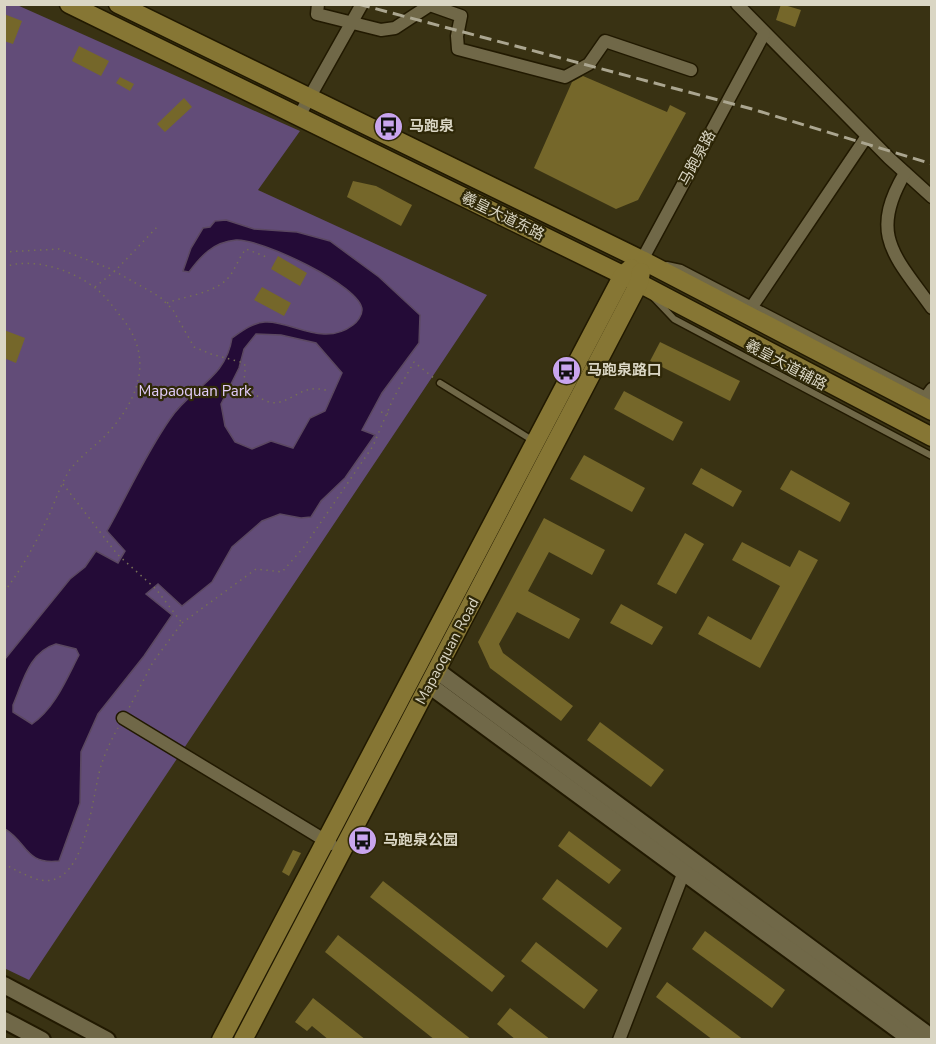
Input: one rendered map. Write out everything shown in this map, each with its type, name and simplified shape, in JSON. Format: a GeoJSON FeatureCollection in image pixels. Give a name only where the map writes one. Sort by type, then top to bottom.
{"type":"FeatureCollection","features":[{"type":"Feature","properties":{"kind":"main road","name":"羲皇大道东路"},"geometry":{"type":"LineString","coordinates":[[69,4],[631,279],[932,437]]}},
{"type":"Feature","properties":{"kind":"main road","name":"羲皇大道东路"},"geometry":{"type":"LineString","coordinates":[[118,4],[928,400]]}},
{"type":"Feature","properties":{"kind":"main road","name":"Mapaoquan Road"},"geometry":{"type":"LineString","coordinates":[[243,1040],[335,846],[535,442],[642,260]]}},
{"type":"Feature","properties":{"kind":"main road","name":"Mapaoquan Road"},"geometry":{"type":"LineString","coordinates":[[221,1040],[433,678],[631,279]]}},
{"type":"Feature","properties":{"kind":"street"},"geometry":{"type":"LineString","coordinates":[[318,4],[317,14],[381,30],[395,28],[430,5],[461,16],[457,36],[458,49],[565,77],[589,64],[605,41],[691,70]]}},
{"type":"Feature","properties":{"kind":"street"},"geometry":{"type":"LineString","coordinates":[[299,116],[362,4]]}},
{"type":"Feature","properties":{"kind":"street"},"geometry":{"type":"LineString","coordinates":[[736,4],[867,136],[932,197]]}},
{"type":"Feature","properties":{"kind":"street","name":"马跑泉路"},"geometry":{"type":"LineString","coordinates":[[642,260],[764,34]]}},
{"type":"Feature","properties":{"kind":"street"},"geometry":{"type":"LineString","coordinates":[[753,305],[867,136]]}},
{"type":"Feature","properties":{"kind":"street"},"geometry":{"type":"LineString","coordinates":[[905,172],[892,195],[885,225],[892,251],[932,308]]}},
{"type":"Feature","properties":{"kind":"street"},"geometry":{"type":"LineString","coordinates":[[433,678],[687,865],[924,1032],[928,1040]]}},
{"type":"Feature","properties":{"kind":"street"},"geometry":{"type":"LineString","coordinates":[[123,718],[335,846]]}},
{"type":"Feature","properties":{"kind":"street"},"geometry":{"type":"LineString","coordinates":[[619,1040],[687,865]]}},
{"type":"Feature","properties":{"kind":"street"},"geometry":{"type":"LineString","coordinates":[[687,865],[912,1040]]}},
{"type":"Feature","properties":{"kind":"street"},"geometry":{"type":"LineString","coordinates":[[4,985],[107,1040]]}},
{"type":"Feature","properties":{"kind":"street"},"geometry":{"type":"LineString","coordinates":[[4,1020],[42,1040]]}},
{"type":"Feature","properties":{"kind":"lane"},"geometry":{"type":"LineString","coordinates":[[642,260],[681,268],[928,400]]}},
{"type":"Feature","properties":{"kind":"lane","name":"羲皇大道辅路"},"geometry":{"type":"LineString","coordinates":[[631,279],[674,319],[932,456]]}},
{"type":"Feature","properties":{"kind":"lane"},"geometry":{"type":"LineString","coordinates":[[440,383],[535,442]]}},
{"type":"Feature","properties":{"kind":"path"},"geometry":{"type":"LineString","coordinates":[[95,287],[116,271],[159,225]]}},
{"type":"Feature","properties":{"kind":"path"},"geometry":{"type":"LineString","coordinates":[[4,252],[59,249],[81,255],[116,271],[166,303],[194,346],[219,357],[244,363],[244,379],[252,394],[269,402],[280,402],[292,395],[316,388],[326,390]]}},
{"type":"Feature","properties":{"kind":"path"},"geometry":{"type":"LineString","coordinates":[[166,303],[185,296],[200,294],[225,281],[246,249],[269,258]]}},
{"type":"Feature","properties":{"kind":"path"},"geometry":{"type":"LineString","coordinates":[[4,267],[27,263],[45,266],[95,287],[130,329],[141,351],[141,376],[131,398],[104,437],[79,460],[63,484],[22,569],[4,592]]}},
{"type":"Feature","properties":{"kind":"path"},"geometry":{"type":"LineString","coordinates":[[4,862],[12,870],[44,882],[61,878],[74,864],[84,837],[101,767],[123,718],[153,662],[182,623],[256,569],[282,572],[304,547],[373,446],[414,362],[440,383]]}},
{"type":"Feature","properties":{"kind":"path"},"geometry":{"type":"LineString","coordinates":[[381,412],[388,414]]}},
{"type":"Feature","properties":{"kind":"path"},"geometry":{"type":"LineString","coordinates":[[63,484],[117,554],[156,589],[182,623]]}},
{"type":"Feature","properties":{"kind":"green space","name":"Mapaoquan Park"},"geometry":{"type":"Polygon","coordinates":[[[4,5],[17,5],[300,131],[258,190],[487,295],[29,980],[4,968],[4,5]]]}},
{"type":"Feature","properties":{"kind":"shaded area"},"geometry":{"type":"Polygon","coordinates":[[[226,220],[254,229],[297,232],[330,241],[379,277],[420,315],[419,343],[382,393],[362,430],[375,435],[345,478],[321,501],[311,517],[301,518],[280,514],[262,521],[232,547],[212,582],[182,606],[158,584],[146,594],[172,615],[144,656],[98,714],[81,752],[80,803],[59,861],[39,860],[5,829],[5,659],[70,579],[85,567],[96,551],[118,563],[125,551],[107,531],[170,419],[178,408],[223,364],[232,338],[251,326],[265,322],[275,322],[319,334],[330,334],[353,325],[362,312],[358,300],[328,277],[286,255],[248,241],[228,241],[214,247],[203,255],[189,272],[183,271],[191,248],[203,228],[210,227],[215,221],[226,220]],[[256,334],[244,349],[239,368],[221,404],[225,426],[235,442],[252,449],[271,441],[293,448],[310,418],[325,411],[342,373],[316,343],[281,335],[256,334]],[[56,644],[47,648],[33,661],[13,705],[13,712],[32,724],[54,702],[79,655],[76,649],[56,644]]]}},
{"type":"Feature","properties":{"kind":"building"},"geometry":{"type":"Polygon","coordinates":[[[781,4],[801,10],[795,27],[776,20],[781,4]]]}},
{"type":"Feature","properties":{"kind":"building"},"geometry":{"type":"Polygon","coordinates":[[[4,14],[22,21],[13,44],[4,41],[4,14]]]}},
{"type":"Feature","properties":{"kind":"building"},"geometry":{"type":"Polygon","coordinates":[[[79,46],[109,61],[101,76],[72,61],[79,46]]]}},
{"type":"Feature","properties":{"kind":"building"},"geometry":{"type":"Polygon","coordinates":[[[583,76],[667,112],[670,105],[686,113],[638,200],[616,209],[534,168],[572,82],[583,76]]]}},
{"type":"Feature","properties":{"kind":"building"},"geometry":{"type":"Polygon","coordinates":[[[120,77],[134,84],[130,91],[116,83],[120,77]]]}},
{"type":"Feature","properties":{"kind":"building"},"geometry":{"type":"Polygon","coordinates":[[[184,98],[192,107],[165,132],[157,124],[184,98]]]}},
{"type":"Feature","properties":{"kind":"building"},"geometry":{"type":"Polygon","coordinates":[[[353,181],[376,186],[412,205],[401,226],[347,197],[353,181]]]}},
{"type":"Feature","properties":{"kind":"building"},"geometry":{"type":"Polygon","coordinates":[[[278,256],[307,273],[300,286],[271,269],[278,256]]]}},
{"type":"Feature","properties":{"kind":"building"},"geometry":{"type":"Polygon","coordinates":[[[262,287],[291,303],[284,316],[254,300],[262,287]]]}},
{"type":"Feature","properties":{"kind":"building"},"geometry":{"type":"Polygon","coordinates":[[[4,330],[25,338],[16,363],[4,358],[4,330]]]}},
{"type":"Feature","properties":{"kind":"building"},"geometry":{"type":"Polygon","coordinates":[[[660,342],[740,381],[730,401],[650,361],[660,342]]]}},
{"type":"Feature","properties":{"kind":"building"},"geometry":{"type":"Polygon","coordinates":[[[624,391],[683,422],[673,441],[614,409],[624,391]]]}},
{"type":"Feature","properties":{"kind":"building"},"geometry":{"type":"Polygon","coordinates":[[[584,455],[645,488],[632,512],[570,479],[584,455]]]}},
{"type":"Feature","properties":{"kind":"building"},"geometry":{"type":"Polygon","coordinates":[[[701,468],[742,491],[733,507],[692,484],[701,468]]]}},
{"type":"Feature","properties":{"kind":"building"},"geometry":{"type":"Polygon","coordinates":[[[791,470],[850,503],[840,522],[780,489],[791,470]]]}},
{"type":"Feature","properties":{"kind":"building"},"geometry":{"type":"Polygon","coordinates":[[[544,518],[605,550],[592,575],[549,552],[528,591],[580,619],[569,639],[517,612],[499,644],[503,653],[573,706],[561,721],[490,668],[478,642],[544,518]]]}},
{"type":"Feature","properties":{"kind":"building"},"geometry":{"type":"Polygon","coordinates":[[[685,533],[704,544],[676,594],[657,584],[685,533]]]}},
{"type":"Feature","properties":{"kind":"building"},"geometry":{"type":"Polygon","coordinates":[[[742,542],[790,567],[799,550],[818,560],[760,668],[698,634],[708,616],[751,640],[780,586],[732,560],[742,542]]]}},
{"type":"Feature","properties":{"kind":"building"},"geometry":{"type":"Polygon","coordinates":[[[621,604],[663,627],[652,645],[610,623],[621,604]]]}},
{"type":"Feature","properties":{"kind":"building"},"geometry":{"type":"Polygon","coordinates":[[[600,722],[664,770],[651,787],[587,740],[600,722]]]}},
{"type":"Feature","properties":{"kind":"building"},"geometry":{"type":"Polygon","coordinates":[[[569,831],[621,870],[609,884],[558,846],[569,831]]]}},
{"type":"Feature","properties":{"kind":"building"},"geometry":{"type":"Polygon","coordinates":[[[293,850],[301,853],[289,876],[282,872],[293,850]]]}},
{"type":"Feature","properties":{"kind":"building"},"geometry":{"type":"Polygon","coordinates":[[[557,879],[622,928],[607,948],[542,899],[557,879]]]}},
{"type":"Feature","properties":{"kind":"building"},"geometry":{"type":"Polygon","coordinates":[[[383,881],[505,976],[492,992],[370,897],[383,881]]]}},
{"type":"Feature","properties":{"kind":"building"},"geometry":{"type":"Polygon","coordinates":[[[705,931],[785,990],[772,1008],[692,949],[705,931]]]}},
{"type":"Feature","properties":{"kind":"building"},"geometry":{"type":"Polygon","coordinates":[[[338,935],[472,1040],[435,1040],[325,952],[338,935]]]}},
{"type":"Feature","properties":{"kind":"building"},"geometry":{"type":"Polygon","coordinates":[[[536,942],[598,990],[584,1009],[521,961],[536,942]]]}},
{"type":"Feature","properties":{"kind":"building"},"geometry":{"type":"Polygon","coordinates":[[[667,982],[744,1040],[713,1040],[656,997],[667,982]]]}},
{"type":"Feature","properties":{"kind":"building"},"geometry":{"type":"Polygon","coordinates":[[[313,998],[366,1040],[329,1040],[312,1026],[307,1031],[295,1022],[313,998]]]}},
{"type":"Feature","properties":{"kind":"building"},"geometry":{"type":"Polygon","coordinates":[[[510,1008],[551,1040],[516,1040],[497,1024],[510,1008]]]}},
{"type":"Feature","properties":{"kind":"railway"},"geometry":{"type":"LineString","coordinates":[[358,4],[752,109],[932,164]]}},
{"type":"Feature","properties":{"kind":"place","name":"马跑泉"},"geometry":{"type":"Point","coordinates":[388,126]}},
{"type":"Feature","properties":{"kind":"place","name":"马跑泉路口"},"geometry":{"type":"Point","coordinates":[566,370]}},
{"type":"Feature","properties":{"kind":"place","name":"马跑泉公园"},"geometry":{"type":"Point","coordinates":[362,840]}}]}
